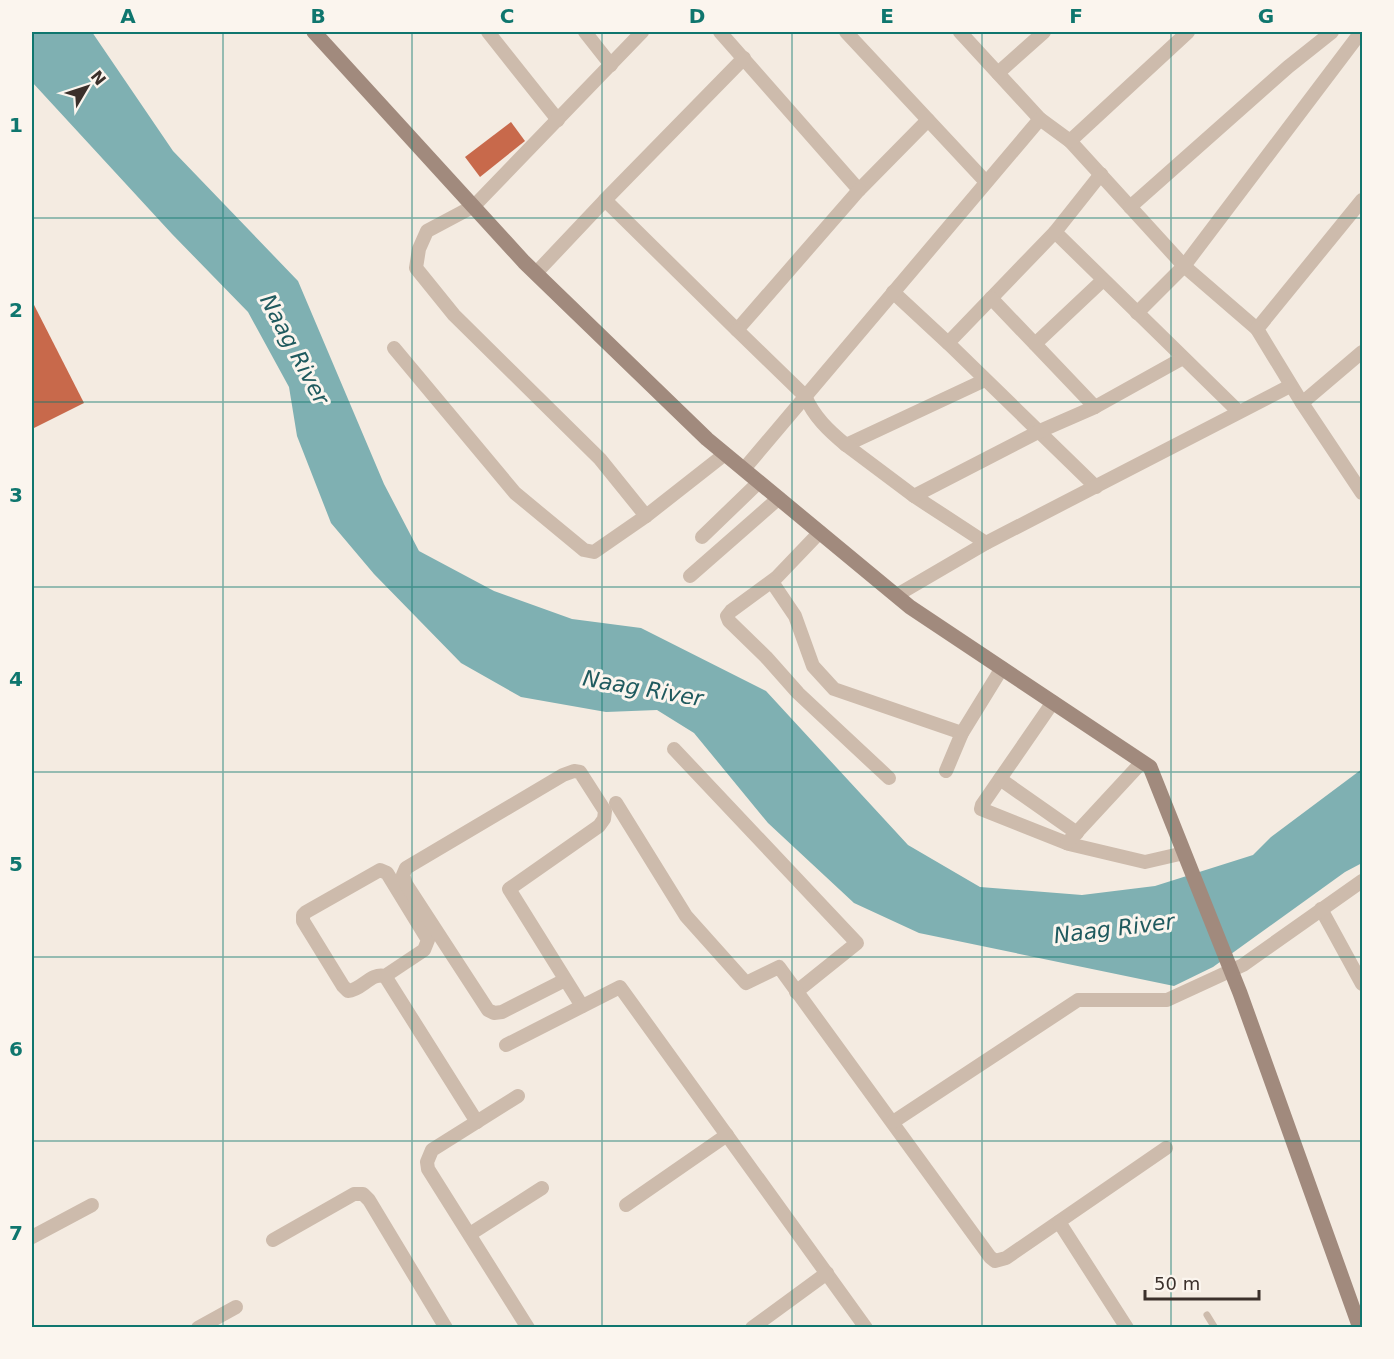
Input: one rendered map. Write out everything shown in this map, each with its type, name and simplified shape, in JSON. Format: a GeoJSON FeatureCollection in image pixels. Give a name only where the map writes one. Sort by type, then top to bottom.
{"type":"FeatureCollection","features":[{"type":"Feature","properties":{"kind":"street"},"geometry":{"type":"LineString","coordinates":[[314,32],[536,273],[707,439],[910,607],[1150,767],[1232,972],[1360,1328]]}},
{"type":"Feature","properties":{"kind":"street"},"geometry":{"type":"LineString","coordinates":[[488,32],[558,120]]}},
{"type":"Feature","properties":{"kind":"street"},"geometry":{"type":"LineString","coordinates":[[585,32],[611,65]]}},
{"type":"Feature","properties":{"kind":"street"},"geometry":{"type":"LineString","coordinates":[[642,32],[474,207],[427,231],[418,249],[416,268],[454,315],[600,459],[646,516]]}},
{"type":"Feature","properties":{"kind":"street"},"geometry":{"type":"LineString","coordinates":[[720,32],[860,190]]}},
{"type":"Feature","properties":{"kind":"street"},"geometry":{"type":"LineString","coordinates":[[846,32],[986,182]]}},
{"type":"Feature","properties":{"kind":"street"},"geometry":{"type":"LineString","coordinates":[[960,32],[1040,119],[1070,141],[1184,266],[1257,329],[1302,404],[1358,476],[1362,493]]}},
{"type":"Feature","properties":{"kind":"street"},"geometry":{"type":"LineString","coordinates":[[998,73],[1044,32]]}},
{"type":"Feature","properties":{"kind":"street"},"geometry":{"type":"LineString","coordinates":[[1070,141],[1188,32]]}},
{"type":"Feature","properties":{"kind":"street"},"geometry":{"type":"LineString","coordinates":[[1130,207],[1288,67],[1332,32]]}},
{"type":"Feature","properties":{"kind":"street"},"geometry":{"type":"LineString","coordinates":[[1137,313],[1184,266],[1361,32]]}},
{"type":"Feature","properties":{"kind":"street"},"geometry":{"type":"LineString","coordinates":[[536,273],[744,58]]}},
{"type":"Feature","properties":{"kind":"street"},"geometry":{"type":"LineString","coordinates":[[744,469],[1040,119]]}},
{"type":"Feature","properties":{"kind":"street"},"geometry":{"type":"LineString","coordinates":[[737,330],[860,190],[928,120]]}},
{"type":"Feature","properties":{"kind":"street"},"geometry":{"type":"LineString","coordinates":[[948,343],[1055,232],[1101,174]]}},
{"type":"Feature","properties":{"kind":"street"},"geometry":{"type":"LineString","coordinates":[[605,200],[805,396],[824,427],[914,496],[986,543]]}},
{"type":"Feature","properties":{"kind":"street"},"geometry":{"type":"LineString","coordinates":[[1257,329],[1362,200]]}},
{"type":"Feature","properties":{"kind":"street"},"geometry":{"type":"LineString","coordinates":[[1055,232],[1238,411]]}},
{"type":"Feature","properties":{"kind":"street"},"geometry":{"type":"LineString","coordinates":[[1035,344],[1103,280]]}},
{"type":"Feature","properties":{"kind":"street"},"geometry":{"type":"LineString","coordinates":[[893,292],[1096,487]]}},
{"type":"Feature","properties":{"kind":"street"},"geometry":{"type":"LineString","coordinates":[[991,297],[1095,406]]}},
{"type":"Feature","properties":{"kind":"street"},"geometry":{"type":"LineString","coordinates":[[394,348],[515,493],[584,550],[594,552],[646,516],[725,454]]}},
{"type":"Feature","properties":{"kind":"street"},"geometry":{"type":"LineString","coordinates":[[1302,404],[1362,352]]}},
{"type":"Feature","properties":{"kind":"street"},"geometry":{"type":"LineString","coordinates":[[914,496],[1040,431],[1095,406],[1183,358]]}},
{"type":"Feature","properties":{"kind":"street"},"geometry":{"type":"LineString","coordinates":[[846,445],[985,380]]}},
{"type":"Feature","properties":{"kind":"street"},"geometry":{"type":"LineString","coordinates":[[897,594],[986,543],[1290,386]]}},
{"type":"Feature","properties":{"kind":"street"},"geometry":{"type":"LineString","coordinates":[[702,537],[759,482]]}},
{"type":"Feature","properties":{"kind":"street"},"geometry":{"type":"LineString","coordinates":[[690,576],[779,498]]}},
{"type":"Feature","properties":{"kind":"street"},"geometry":{"type":"LineString","coordinates":[[820,532],[772,582],[731,611],[728,616],[729,621],[766,657],[798,693],[889,778]]}},
{"type":"Feature","properties":{"kind":"street"},"geometry":{"type":"LineString","coordinates":[[772,582],[795,616],[813,666],[834,689],[962,733]]}},
{"type":"Feature","properties":{"kind":"street"},"geometry":{"type":"LineString","coordinates":[[946,771],[962,733],[1002,668]]}},
{"type":"Feature","properties":{"kind":"street"},"geometry":{"type":"LineString","coordinates":[[1053,702],[981,809],[1145,862],[1186,856]]}},
{"type":"Feature","properties":{"kind":"street"},"geometry":{"type":"LineString","coordinates":[[674,749],[857,943],[796,992]]}},
{"type":"Feature","properties":{"kind":"street"},"geometry":{"type":"LineString","coordinates":[[1072,838],[1142,762]]}},
{"type":"Feature","properties":{"kind":"street"},"geometry":{"type":"LineString","coordinates":[[565,980],[502,1011],[494,1013],[488,1010],[406,884],[403,875],[406,868],[563,775],[574,771],[580,772],[605,811],[604,819],[599,826],[509,889],[582,1006]]}},
{"type":"Feature","properties":{"kind":"street"},"geometry":{"type":"LineString","coordinates":[[1000,779],[1072,838]]}},
{"type":"Feature","properties":{"kind":"street"},"geometry":{"type":"LineString","coordinates":[[616,803],[686,916],[746,983],[779,967],[995,1261],[1006,1258],[1166,1148]]}},
{"type":"Feature","properties":{"kind":"street"},"geometry":{"type":"LineString","coordinates":[[385,976],[424,950],[428,940],[387,873],[380,870],[306,912],[303,915],[303,921],[348,991],[353,991],[375,976],[385,976],[477,1122]]}},
{"type":"Feature","properties":{"kind":"street"},"geometry":{"type":"LineString","coordinates":[[893,1122],[1078,1000],[1167,1000],[1232,972],[1362,881]]}},
{"type":"Feature","properties":{"kind":"street"},"geometry":{"type":"LineString","coordinates":[[1321,909],[1362,984]]}},
{"type":"Feature","properties":{"kind":"street"},"geometry":{"type":"LineString","coordinates":[[506,1045],[620,987],[866,1328]]}},
{"type":"Feature","properties":{"kind":"street"},"geometry":{"type":"LineString","coordinates":[[518,1096],[432,1150],[427,1162],[428,1169],[528,1328]]}},
{"type":"Feature","properties":{"kind":"street"},"geometry":{"type":"LineString","coordinates":[[626,1205],[727,1135]]}},
{"type":"Feature","properties":{"kind":"street"},"geometry":{"type":"LineString","coordinates":[[470,1234],[542,1188]]}},
{"type":"Feature","properties":{"kind":"street"},"geometry":{"type":"LineString","coordinates":[[273,1240],[354,1194],[363,1194],[369,1200],[446,1328]]}},
{"type":"Feature","properties":{"kind":"street"},"geometry":{"type":"LineString","coordinates":[[32,1237],[92,1205]]}},
{"type":"Feature","properties":{"kind":"street"},"geometry":{"type":"LineString","coordinates":[[1059,1222],[1127,1328]]}},
{"type":"Feature","properties":{"kind":"street"},"geometry":{"type":"LineString","coordinates":[[752,1328],[827,1274]]}},
{"type":"Feature","properties":{"kind":"street"},"geometry":{"type":"LineString","coordinates":[[198,1328],[236,1306]]}},
{"type":"Feature","properties":{"kind":"lane"},"geometry":{"type":"LineString","coordinates":[[1207,1315],[1215,1328]]}},
{"type":"Feature","properties":{"kind":"water","name":"Naag River"},"geometry":{"type":"Polygon","coordinates":[[[32,32],[92,32],[173,151],[298,281],[384,484],[419,551],[494,591],[572,619],[641,628],[766,691],[908,845],[980,887],[1082,895],[1155,886],[1253,855],[1271,837],[1362,769],[1362,863],[1345,872],[1213,967],[1174,986],[919,933],[854,903],[768,823],[694,733],[657,710],[606,712],[521,697],[461,663],[374,574],[331,523],[297,436],[289,387],[248,312],[172,234],[32,82],[32,32]]]}},
{"type":"Feature","properties":{"kind":"building"},"geometry":{"type":"Polygon","coordinates":[[[511,122],[525,141],[480,177],[465,157],[511,122]]]}},
{"type":"Feature","properties":{"kind":"building"},"geometry":{"type":"Polygon","coordinates":[[[32,301],[84,403],[32,429],[32,301]]]}}]}
